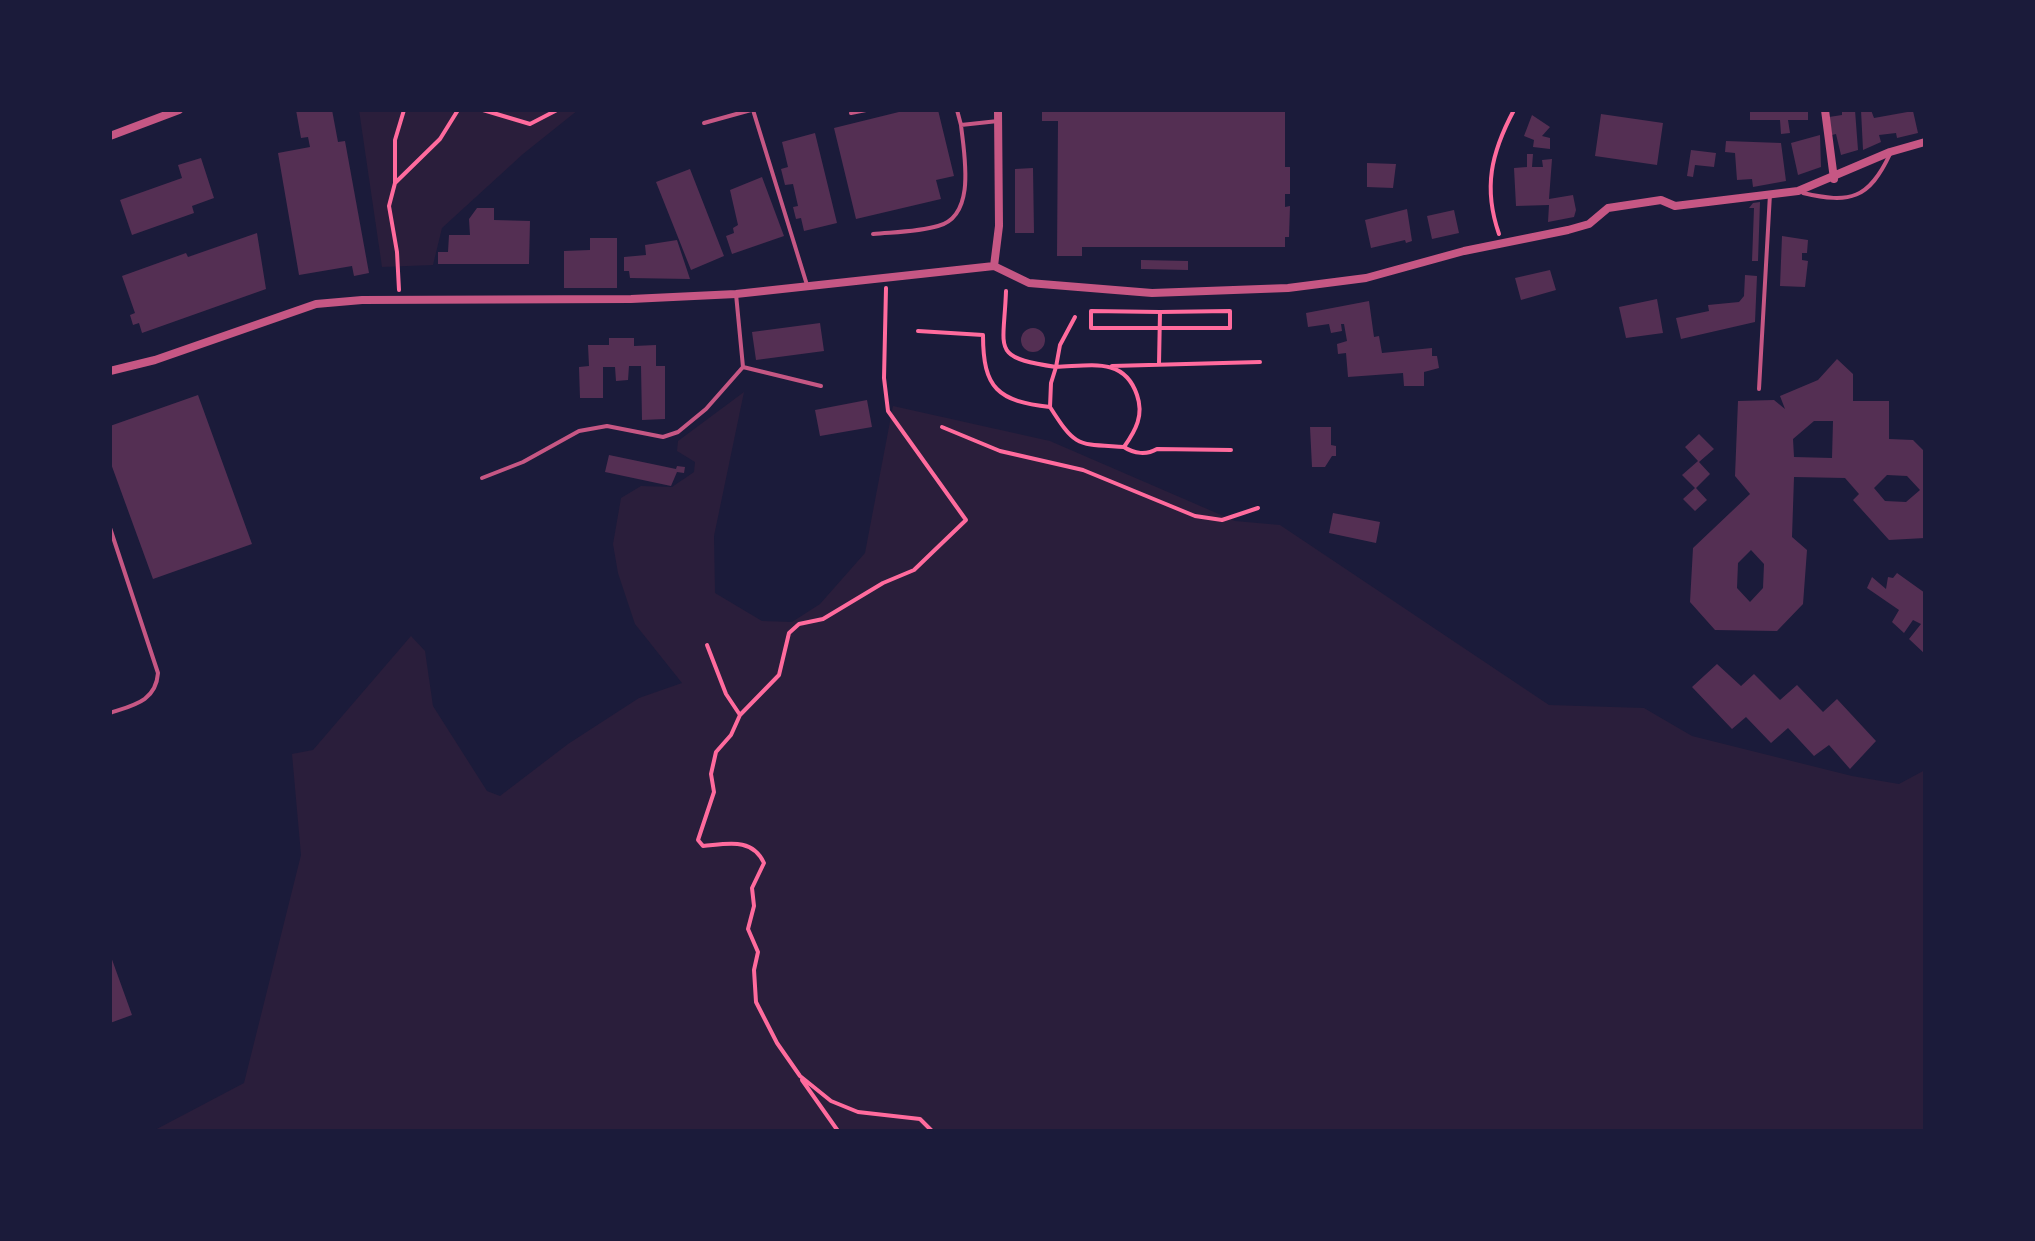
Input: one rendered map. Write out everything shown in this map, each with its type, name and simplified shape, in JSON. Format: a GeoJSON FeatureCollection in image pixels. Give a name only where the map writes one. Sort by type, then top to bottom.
{"type":"FeatureCollection","features":[{"type":"Feature","properties":{"kind":"street"},"geometry":{"type":"LineString","coordinates":[[110,136],[179,110]]}},
{"type":"Feature","properties":{"kind":"street"},"geometry":{"type":"LineString","coordinates":[[994,266],[998,110]]}},
{"type":"Feature","properties":{"kind":"street"},"geometry":{"type":"LineString","coordinates":[[1825,110],[1834,179]]}},
{"type":"Feature","properties":{"kind":"street"},"geometry":{"type":"LineString","coordinates":[[110,372],[316,304],[362,300],[631,300],[736,294],[994,266],[1030,284],[1152,292],[1253,290],[1366,278],[1589,224],[1608,208],[1660,200],[1675,206],[1798,192],[1890,152],[1925,142]]}},
{"type":"Feature","properties":{"kind":"lane"},"geometry":{"type":"LineString","coordinates":[[704,123],[752,110],[807,285]]}},
{"type":"Feature","properties":{"kind":"lane"},"geometry":{"type":"LineString","coordinates":[[851,113],[866,110]]}},
{"type":"Feature","properties":{"kind":"lane"},"geometry":{"type":"LineString","coordinates":[[873,234],[942,226],[952,217],[968,185],[956,110]]}},
{"type":"Feature","properties":{"kind":"lane"},"geometry":{"type":"LineString","coordinates":[[961,125],[998,122]]}},
{"type":"Feature","properties":{"kind":"lane"},"geometry":{"type":"LineString","coordinates":[[1798,192],[1829,199],[1862,194],[1878,180],[1890,152]]}},
{"type":"Feature","properties":{"kind":"lane"},"geometry":{"type":"LineString","coordinates":[[1759,389],[1770,194]]}},
{"type":"Feature","properties":{"kind":"lane"},"geometry":{"type":"LineString","coordinates":[[482,478],[523,462],[579,430],[607,426],[662,437],[678,432],[706,409],[742,368],[736,294]]}},
{"type":"Feature","properties":{"kind":"lane"},"geometry":{"type":"LineString","coordinates":[[742,368],[821,386]]}},
{"type":"Feature","properties":{"kind":"lane"},"geometry":{"type":"LineString","coordinates":[[110,528],[158,673],[157,688],[150,698],[110,714]]}},
{"type":"Feature","properties":{"kind":"path"},"geometry":{"type":"LineString","coordinates":[[398,291],[397,252],[389,206],[396,183],[395,140],[404,110]]}},
{"type":"Feature","properties":{"kind":"path"},"geometry":{"type":"LineString","coordinates":[[396,183],[440,139],[458,110]]}},
{"type":"Feature","properties":{"kind":"path"},"geometry":{"type":"LineString","coordinates":[[483,110],[530,124],[557,110]]}},
{"type":"Feature","properties":{"kind":"path"},"geometry":{"type":"LineString","coordinates":[[1502,243],[1491,212],[1489,174],[1514,110]]}},
{"type":"Feature","properties":{"kind":"path"},"geometry":{"type":"LineString","coordinates":[[838,1131],[777,1044],[756,1002],[754,970],[758,952],[748,929],[754,906],[752,888],[764,863],[758,851],[743,843],[703,846],[698,840],[714,792],[712,762],[740,715],[780,675],[789,634],[799,624],[823,619],[883,583],[914,570],[966,520],[888,411],[884,378],[886,278]]}},
{"type":"Feature","properties":{"kind":"path"},"geometry":{"type":"LineString","coordinates":[[1006,291],[1004,346],[1008,356],[1017,362],[1056,367],[1260,362]]}},
{"type":"Feature","properties":{"kind":"path"},"geometry":{"type":"LineString","coordinates":[[1092,311],[1160,312],[1230,311],[1230,328],[1092,328],[1092,311]]}},
{"type":"Feature","properties":{"kind":"path"},"geometry":{"type":"LineString","coordinates":[[1159,364],[1160,312]]}},
{"type":"Feature","properties":{"kind":"path"},"geometry":{"type":"LineString","coordinates":[[1075,317],[1060,345],[1050,407],[1070,440],[1124,447],[1130,452],[1230,450]]}},
{"type":"Feature","properties":{"kind":"path"},"geometry":{"type":"LineString","coordinates":[[918,331],[983,335],[983,363],[1005,398],[1050,407]]}},
{"type":"Feature","properties":{"kind":"path"},"geometry":{"type":"LineString","coordinates":[[1107,366],[1125,372],[1140,403],[1139,422],[1124,447]]}},
{"type":"Feature","properties":{"kind":"path"},"geometry":{"type":"LineString","coordinates":[[942,427],[1000,451],[1083,470],[1195,516],[1222,520],[1258,508]]}},
{"type":"Feature","properties":{"kind":"path"},"geometry":{"type":"LineString","coordinates":[[707,645],[726,694],[740,715]]}},
{"type":"Feature","properties":{"kind":"path"},"geometry":{"type":"LineString","coordinates":[[800,1076],[832,1102],[858,1112],[920,1119],[932,1131]]}},
{"type":"Feature","properties":{"kind":"shaded area"},"geometry":{"type":"Polygon","coordinates":[[[359,110],[578,110],[442,228],[433,265],[382,267],[359,110]]]}},
{"type":"Feature","properties":{"kind":"shaded area"},"geometry":{"type":"Polygon","coordinates":[[[744,392],[714,536],[715,593],[762,621],[792,622],[820,604],[865,553],[893,406],[1050,441],[1235,521],[1280,525],[1549,705],[1644,708],[1692,736],[1852,776],[1899,784],[1925,770],[1925,1131],[153,1131],[244,1083],[301,855],[292,754],[313,750],[411,636],[425,651],[433,706],[487,791],[500,796],[568,744],[639,698],[682,683],[635,624],[618,573],[613,544],[621,498],[641,486],[672,487],[694,472],[695,462],[677,451],[678,441],[744,392]]]}},
{"type":"Feature","properties":{"kind":"building"},"geometry":{"type":"Polygon","coordinates":[[[296,110],[332,110],[338,142],[345,141],[369,273],[354,276],[352,266],[299,275],[278,153],[310,147],[308,137],[301,138],[296,110]]]}},
{"type":"Feature","properties":{"kind":"building"},"geometry":{"type":"Polygon","coordinates":[[[907,110],[938,110],[954,176],[936,180],[941,199],[856,219],[834,128],[907,110]]]}},
{"type":"Feature","properties":{"kind":"building"},"geometry":{"type":"Polygon","coordinates":[[[1042,110],[1285,110],[1285,167],[1290,167],[1290,194],[1285,194],[1285,207],[1290,206],[1285,247],[1082,247],[1082,256],[1057,256],[1058,121],[1042,121],[1042,110]]]}},
{"type":"Feature","properties":{"kind":"building"},"geometry":{"type":"Polygon","coordinates":[[[1750,110],[1808,110],[1808,120],[1788,120],[1790,133],[1781,134],[1780,120],[1750,120],[1750,110]]]}},
{"type":"Feature","properties":{"kind":"building"},"geometry":{"type":"Polygon","coordinates":[[[1842,110],[1855,110],[1858,150],[1841,155],[1829,117],[1842,115],[1842,110]]]}},
{"type":"Feature","properties":{"kind":"building"},"geometry":{"type":"Polygon","coordinates":[[[1861,110],[1871,110],[1874,118],[1913,111],[1918,133],[1897,138],[1896,133],[1879,135],[1881,142],[1863,150],[1861,110]]]}},
{"type":"Feature","properties":{"kind":"building"},"geometry":{"type":"Polygon","coordinates":[[[1601,114],[1663,123],[1657,165],[1595,156],[1601,114]]]}},
{"type":"Feature","properties":{"kind":"building"},"geometry":{"type":"Polygon","coordinates":[[[1532,115],[1550,127],[1542,136],[1550,138],[1550,149],[1533,147],[1534,140],[1524,136],[1532,115]]]}},
{"type":"Feature","properties":{"kind":"building"},"geometry":{"type":"Polygon","coordinates":[[[815,133],[837,223],[804,231],[793,207],[798,206],[793,184],[785,185],[781,169],[788,167],[782,142],[815,133]]]}},
{"type":"Feature","properties":{"kind":"building"},"geometry":{"type":"Polygon","coordinates":[[[1820,135],[1821,167],[1798,175],[1791,143],[1820,135]]]}},
{"type":"Feature","properties":{"kind":"building"},"geometry":{"type":"Polygon","coordinates":[[[1726,141],[1781,143],[1786,181],[1753,187],[1752,179],[1737,180],[1735,153],[1725,152],[1726,141]]]}},
{"type":"Feature","properties":{"kind":"building"},"geometry":{"type":"Polygon","coordinates":[[[1691,150],[1716,153],[1714,167],[1695,165],[1693,177],[1687,176],[1691,150]]]}},
{"type":"Feature","properties":{"kind":"building"},"geometry":{"type":"Polygon","coordinates":[[[1527,154],[1533,154],[1532,167],[1543,167],[1542,160],[1552,159],[1549,199],[1573,195],[1574,217],[1548,222],[1549,205],[1516,206],[1514,168],[1527,167],[1527,154]]]}},
{"type":"Feature","properties":{"kind":"building"},"geometry":{"type":"Polygon","coordinates":[[[201,158],[214,198],[192,206],[194,213],[132,235],[120,200],[182,178],[178,165],[201,158]]]}},
{"type":"Feature","properties":{"kind":"building"},"geometry":{"type":"Polygon","coordinates":[[[1367,163],[1396,164],[1393,188],[1367,187],[1367,163]]]}},
{"type":"Feature","properties":{"kind":"building"},"geometry":{"type":"Polygon","coordinates":[[[1033,168],[1034,233],[1015,233],[1015,169],[1033,168]]]}},
{"type":"Feature","properties":{"kind":"building"},"geometry":{"type":"Polygon","coordinates":[[[690,169],[724,256],[691,270],[656,182],[690,169]]]}},
{"type":"Feature","properties":{"kind":"building"},"geometry":{"type":"Polygon","coordinates":[[[762,177],[784,236],[732,254],[726,236],[734,233],[733,228],[738,225],[730,190],[762,177]]]}},
{"type":"Feature","properties":{"kind":"building"},"geometry":{"type":"Polygon","coordinates":[[[1760,202],[1758,261],[1752,261],[1754,208],[1749,208],[1760,202]]]}},
{"type":"Feature","properties":{"kind":"building"},"geometry":{"type":"Polygon","coordinates":[[[477,208],[494,208],[494,220],[530,221],[529,264],[438,264],[438,252],[448,252],[449,235],[470,235],[469,219],[477,208]]]}},
{"type":"Feature","properties":{"kind":"building"},"geometry":{"type":"Polygon","coordinates":[[[1407,209],[1412,241],[1371,248],[1365,220],[1407,209]]]}},
{"type":"Feature","properties":{"kind":"building"},"geometry":{"type":"Polygon","coordinates":[[[1454,210],[1459,233],[1432,239],[1427,216],[1454,210]]]}},
{"type":"Feature","properties":{"kind":"building"},"geometry":{"type":"Polygon","coordinates":[[[257,233],[266,289],[142,333],[139,323],[133,325],[130,315],[135,313],[122,276],[257,233]]]}},
{"type":"Feature","properties":{"kind":"building"},"geometry":{"type":"Polygon","coordinates":[[[1782,236],[1808,240],[1807,253],[1802,253],[1802,260],[1808,261],[1805,287],[1780,286],[1782,236]]]}},
{"type":"Feature","properties":{"kind":"building"},"geometry":{"type":"Polygon","coordinates":[[[590,238],[617,238],[617,288],[564,288],[564,251],[590,250],[590,238]]]}},
{"type":"Feature","properties":{"kind":"building"},"geometry":{"type":"Polygon","coordinates":[[[677,240],[690,279],[630,278],[629,271],[624,271],[624,257],[646,255],[645,245],[677,240]]]}},
{"type":"Feature","properties":{"kind":"building"},"geometry":{"type":"Polygon","coordinates":[[[1141,260],[1188,261],[1188,270],[1141,269],[1141,260]]]}},
{"type":"Feature","properties":{"kind":"building"},"geometry":{"type":"Polygon","coordinates":[[[1550,270],[1556,290],[1521,300],[1515,278],[1550,270]]]}},
{"type":"Feature","properties":{"kind":"building"},"geometry":{"type":"Polygon","coordinates":[[[1745,275],[1757,276],[1755,322],[1681,339],[1676,318],[1709,311],[1708,305],[1739,302],[1744,296],[1745,275]]]}},
{"type":"Feature","properties":{"kind":"building"},"geometry":{"type":"Polygon","coordinates":[[[1657,299],[1663,333],[1626,338],[1619,307],[1657,299]]]}},
{"type":"Feature","properties":{"kind":"building"},"geometry":{"type":"Polygon","coordinates":[[[1369,301],[1374,337],[1379,336],[1382,353],[1432,348],[1439,368],[1424,372],[1424,386],[1404,386],[1403,373],[1348,377],[1346,353],[1338,354],[1337,344],[1347,341],[1344,324],[1342,331],[1331,333],[1329,324],[1308,327],[1306,313],[1369,301]]]}},
{"type":"Feature","properties":{"kind":"building"},"geometry":{"type":"Polygon","coordinates":[[[820,323],[824,351],[756,360],[752,332],[820,323]]]}},
{"type":"Feature","properties":{"kind":"building"},"geometry":{"type":"Polygon","coordinates":[[[1033,328],[1042,331],[1042,349],[1033,352],[1024,349],[1021,340],[1024,331],[1033,328]]]}},
{"type":"Feature","properties":{"kind":"building"},"geometry":{"type":"Polygon","coordinates":[[[609,338],[634,338],[634,346],[656,345],[656,366],[665,366],[665,419],[642,420],[641,366],[629,366],[628,380],[616,381],[615,367],[603,367],[603,398],[580,398],[579,367],[589,366],[588,345],[609,345],[609,338]]]}},
{"type":"Feature","properties":{"kind":"building"},"geometry":{"type":"Polygon","coordinates":[[[1837,359],[1853,374],[1853,401],[1889,401],[1889,439],[1913,440],[1925,452],[1925,538],[1889,540],[1853,500],[1859,494],[1845,478],[1794,477],[1792,537],[1807,550],[1803,604],[1777,631],[1715,630],[1690,602],[1693,548],[1750,494],[1735,476],[1738,401],[1774,400],[1785,409],[1780,396],[1818,380],[1837,359]],[[1814,421],[1793,439],[1794,457],[1832,458],[1833,421],[1814,421]],[[1887,475],[1874,488],[1885,501],[1906,502],[1920,490],[1907,476],[1887,475]],[[1751,550],[1738,563],[1737,588],[1750,602],[1763,588],[1764,564],[1751,550]]]}},
{"type":"Feature","properties":{"kind":"building"},"geometry":{"type":"Polygon","coordinates":[[[198,395],[252,544],[153,579],[110,461],[110,426],[198,395]]]}},
{"type":"Feature","properties":{"kind":"building"},"geometry":{"type":"Polygon","coordinates":[[[867,400],[872,427],[820,436],[815,410],[867,400]]]}},
{"type":"Feature","properties":{"kind":"building"},"geometry":{"type":"Polygon","coordinates":[[[1310,427],[1331,427],[1331,445],[1336,446],[1336,456],[1325,467],[1312,467],[1310,427]]]}},
{"type":"Feature","properties":{"kind":"building"},"geometry":{"type":"Polygon","coordinates":[[[1699,434],[1714,449],[1699,462],[1710,474],[1696,488],[1707,500],[1695,511],[1683,499],[1695,488],[1682,475],[1698,461],[1685,447],[1699,434]]]}},
{"type":"Feature","properties":{"kind":"building"},"geometry":{"type":"Polygon","coordinates":[[[609,455],[676,469],[685,467],[684,473],[677,472],[671,486],[605,472],[609,455]]]}},
{"type":"Feature","properties":{"kind":"building"},"geometry":{"type":"Polygon","coordinates":[[[1333,513],[1380,522],[1376,543],[1329,533],[1333,513]]]}},
{"type":"Feature","properties":{"kind":"building"},"geometry":{"type":"Polygon","coordinates":[[[1897,573],[1925,593],[1925,654],[1909,639],[1921,624],[1913,620],[1904,633],[1892,622],[1899,610],[1867,588],[1872,577],[1886,589],[1888,577],[1897,573]]]}},
{"type":"Feature","properties":{"kind":"building"},"geometry":{"type":"Polygon","coordinates":[[[1717,664],[1741,686],[1754,674],[1780,700],[1797,685],[1823,712],[1837,699],[1876,741],[1850,769],[1829,745],[1814,756],[1788,728],[1771,743],[1746,717],[1732,729],[1692,687],[1717,664]]]}},
{"type":"Feature","properties":{"kind":"building"},"geometry":{"type":"Polygon","coordinates":[[[110,954],[132,1015],[110,1023],[110,954]]]}}]}
